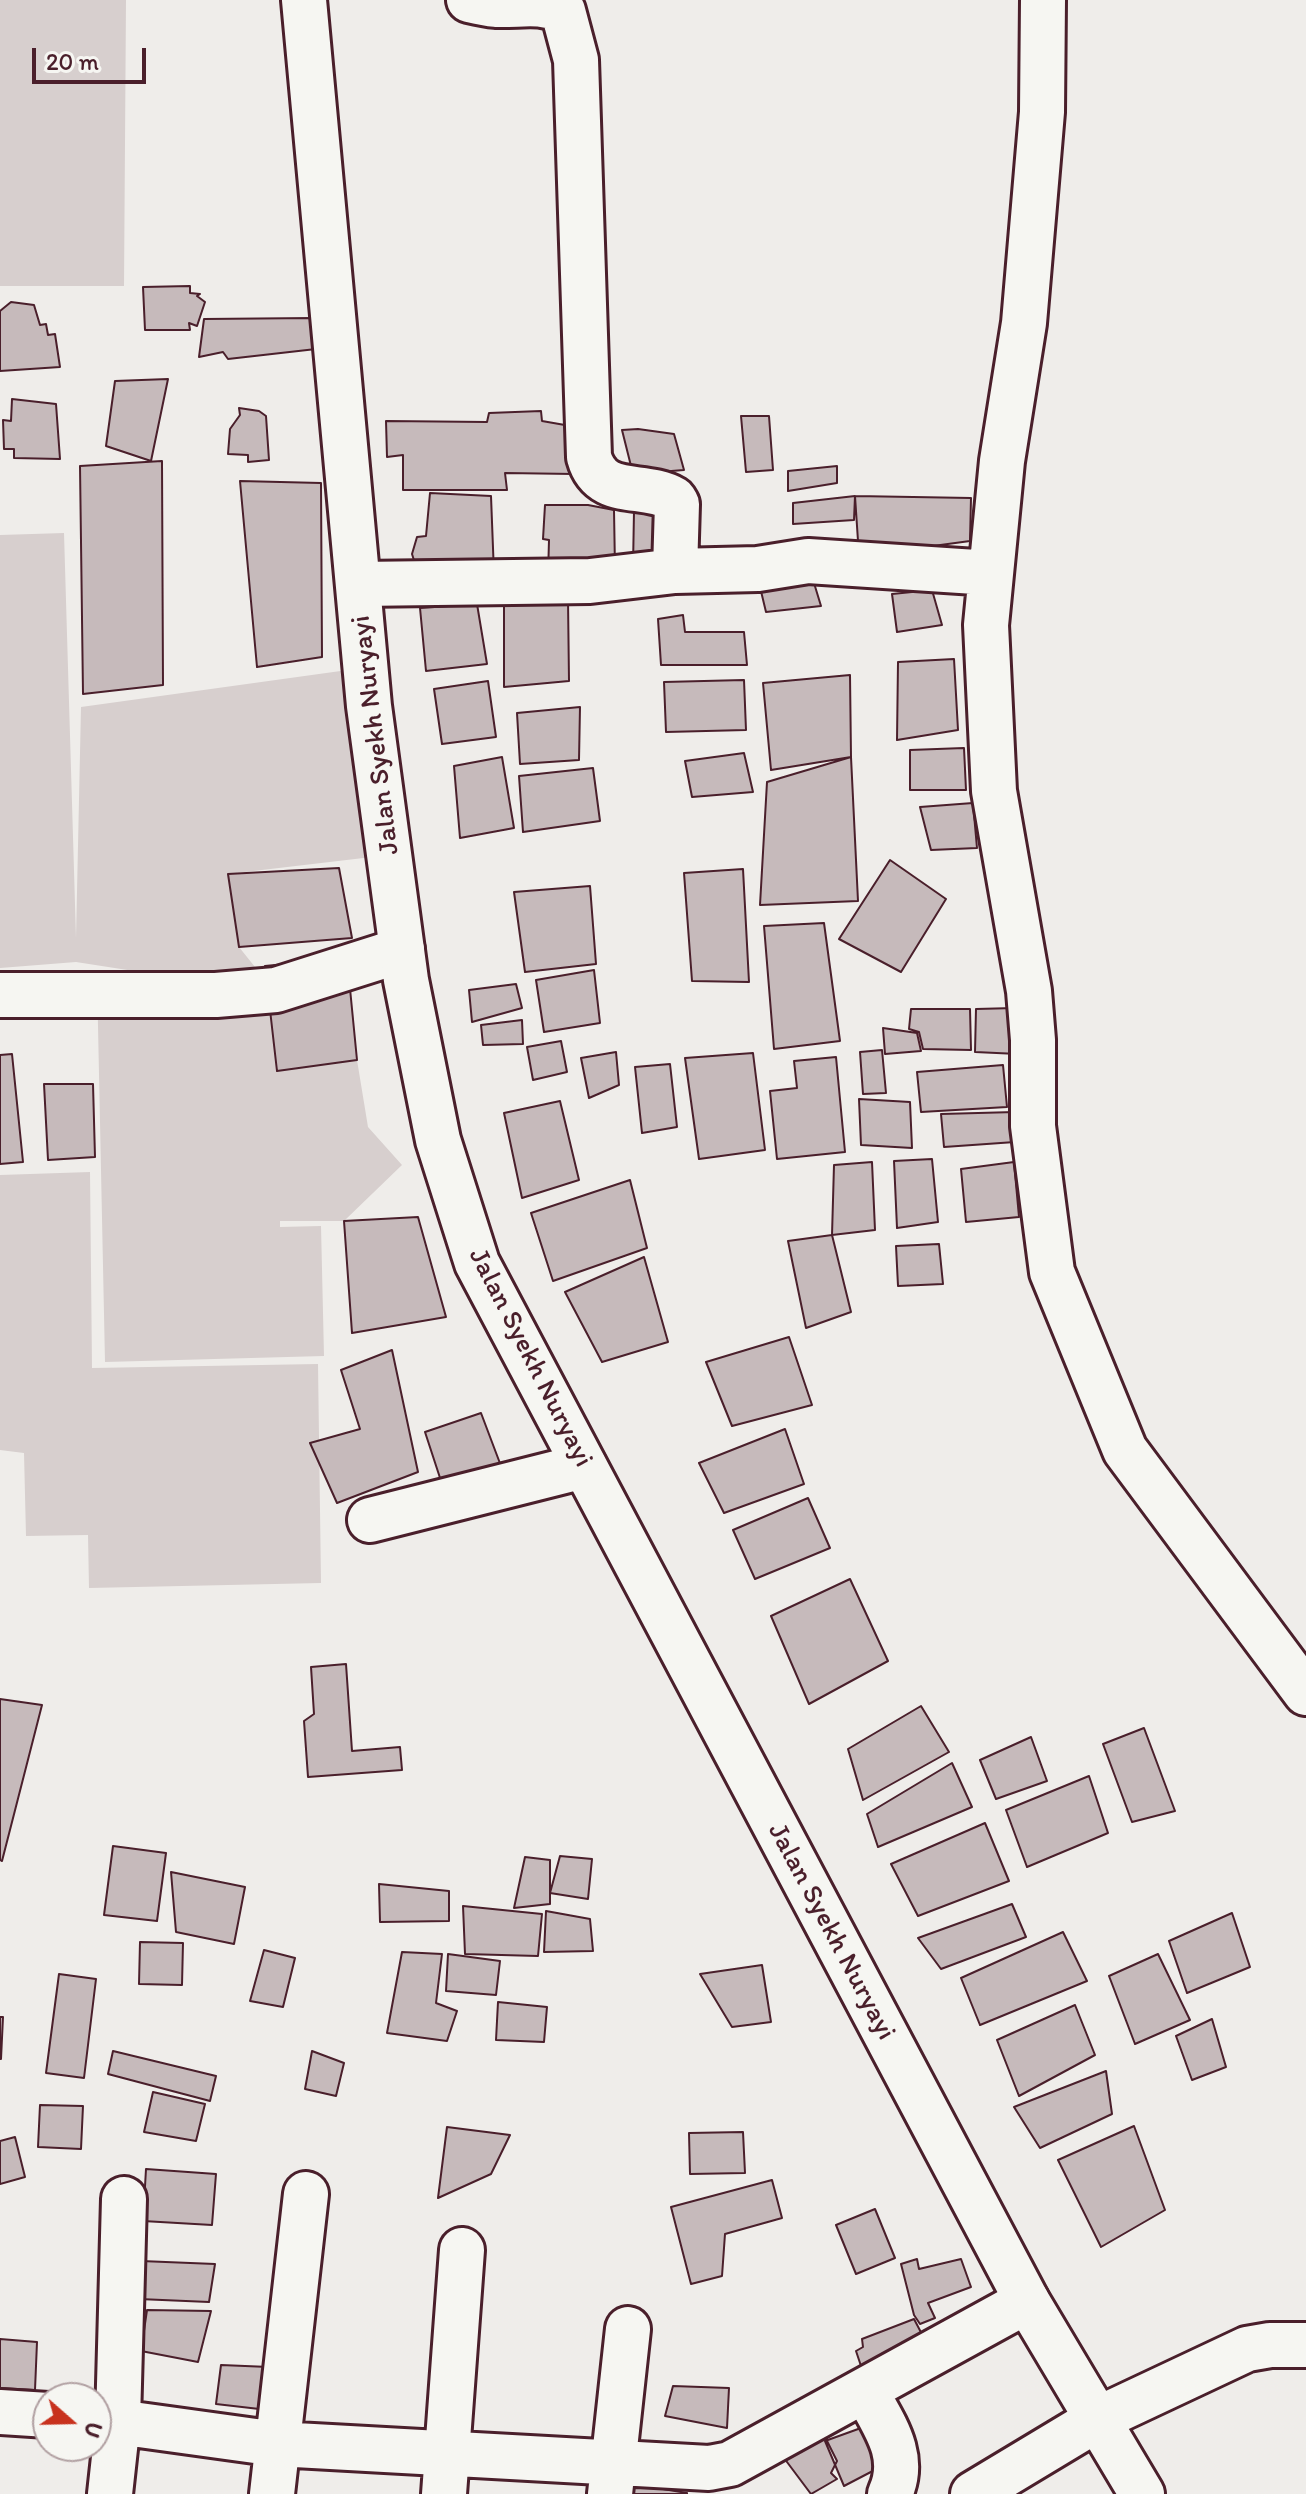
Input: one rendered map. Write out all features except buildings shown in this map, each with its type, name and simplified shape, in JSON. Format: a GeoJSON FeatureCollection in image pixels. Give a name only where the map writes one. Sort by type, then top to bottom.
{"type":"FeatureCollection","features":[{"type":"Feature","properties":{"kind":"street"},"geometry":{"type":"LineString","coordinates":[[469,0],[496,5],[538,3],[563,11],[576,60],[589,457],[592,469],[600,480],[614,486],[645,489],[674,499],[677,504],[675,571]]}},
{"type":"Feature","properties":{"kind":"street"},"geometry":{"type":"LineString","coordinates":[[1043,0],[1042,112],[1024,323],[1002,461],[978,573],[986,625],[994,791],[1029,991],[1033,1040],[1033,1126],[1052,1272],[1125,1450],[1306,1693]]}},
{"type":"Feature","properties":{"kind":"street","name":"Jalan Syekh Nuryayi"},"geometry":{"type":"LineString","coordinates":[[314,1],[369,706],[402,950],[438,1140],[477,1263],[1027,2301],[1142,2494]]}},
{"type":"Feature","properties":{"kind":"street"},"geometry":{"type":"LineString","coordinates":[[359,584],[590,581],[675,571],[758,569],[808,561],[978,573]]}},
{"type":"Feature","properties":{"kind":"street"},"geometry":{"type":"LineString","coordinates":[[0,995],[216,995],[276,990],[402,950]]}},
{"type":"Feature","properties":{"kind":"street"},"geometry":{"type":"LineString","coordinates":[[370,1520],[584,1466]]}},
{"type":"Feature","properties":{"kind":"street"},"geometry":{"type":"LineString","coordinates":[[272,2494],[306,2194]]}},
{"type":"Feature","properties":{"kind":"street"},"geometry":{"type":"LineString","coordinates":[[110,2382],[124,2199]]}},
{"type":"Feature","properties":{"kind":"street"},"geometry":{"type":"LineString","coordinates":[[445,2474],[462,2250]]}},
{"type":"Feature","properties":{"kind":"street"},"geometry":{"type":"LineString","coordinates":[[112,2421],[277,2444],[445,2474],[611,2479],[709,2468],[730,2464],[1027,2301]]}},
{"type":"Feature","properties":{"kind":"street"},"geometry":{"type":"LineString","coordinates":[[611,2479],[628,2329]]}},
{"type":"Feature","properties":{"kind":"street"},"geometry":{"type":"LineString","coordinates":[[973,2494],[1096,2420],[1247,2349],[1270,2345],[1306,2345]]}},
{"type":"Feature","properties":{"kind":"street"},"geometry":{"type":"LineString","coordinates":[[865,2390],[897,2453],[898,2469],[890,2494]]}},
{"type":"Feature","properties":{"kind":"street"},"geometry":{"type":"LineString","coordinates":[[0,2412],[32,2414]]}},
{"type":"Feature","properties":{"kind":"street"},"geometry":{"type":"LineString","coordinates":[[109,2462],[110,2494]]}},
{"type":"Feature","properties":{"kind":"shaded area"},"geometry":{"type":"Polygon","coordinates":[[[0,0],[126,0],[124,286],[0,286],[0,0]]]}},
{"type":"Feature","properties":{"kind":"shaded area"},"geometry":{"type":"Polygon","coordinates":[[[64,533],[76,938],[81,707],[355,669],[372,857],[228,874],[239,947],[267,982],[277,1071],[357,1060],[368,1127],[402,1165],[344,1221],[280,1221],[280,1227],[321,1226],[324,1356],[105,1362],[97,978],[166,976],[76,962],[0,968],[0,535],[64,533]]]}},
{"type":"Feature","properties":{"kind":"shaded area"},"geometry":{"type":"Polygon","coordinates":[[[90,1172],[92,1368],[318,1364],[321,1583],[89,1588],[88,1535],[26,1536],[24,1453],[0,1450],[0,1175],[90,1172]]]}}]}
